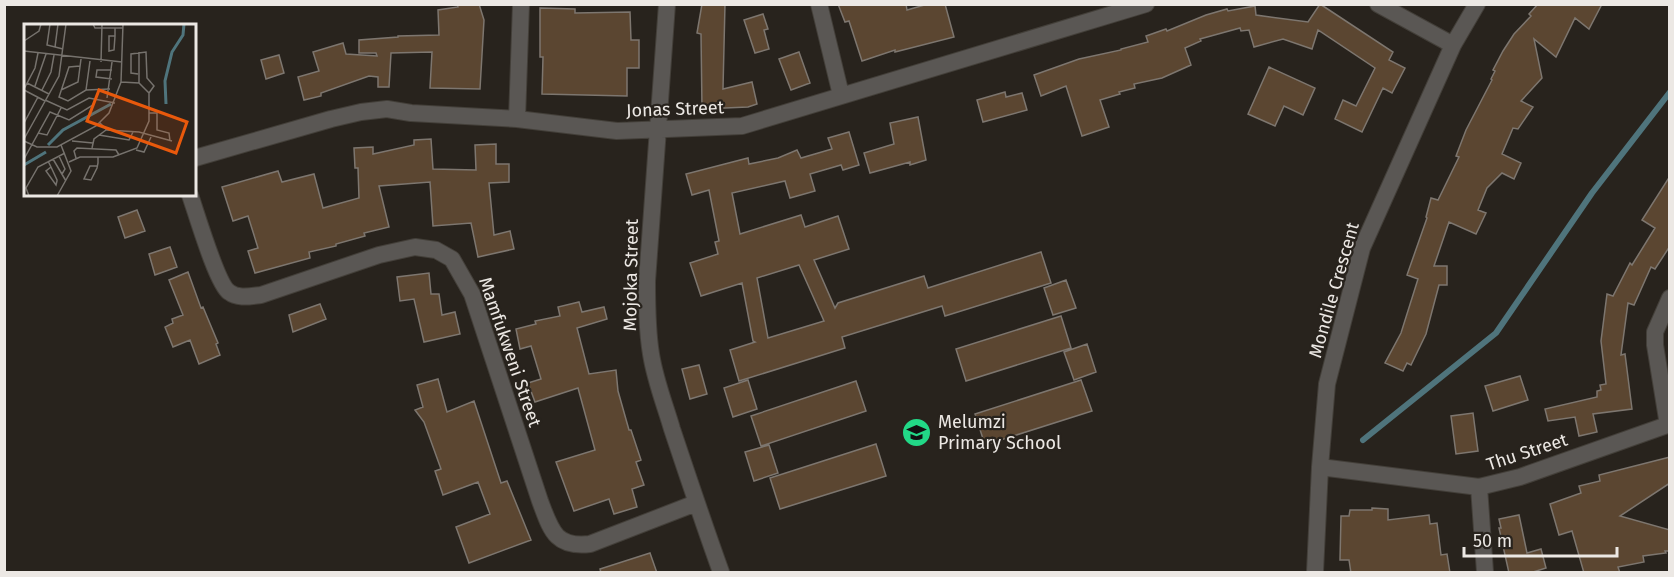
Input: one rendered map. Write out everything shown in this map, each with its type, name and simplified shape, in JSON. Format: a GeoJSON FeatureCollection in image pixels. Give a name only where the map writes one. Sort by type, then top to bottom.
{"type":"FeatureCollection","features":[{"type":"Feature","properties":{"kind":"street"},"geometry":{"type":"LineString","coordinates":[[517,119],[520,4]]}},
{"type":"Feature","properties":{"kind":"street","name":"Mojoka Street"},"geometry":{"type":"LineString","coordinates":[[667,4],[646,314],[655,374],[721,573]]}},
{"type":"Feature","properties":{"kind":"street"},"geometry":{"type":"LineString","coordinates":[[819,4],[841,95]]}},
{"type":"Feature","properties":{"kind":"street","name":"Jonas Street"},"geometry":{"type":"LineString","coordinates":[[196,158],[361,112],[387,109],[411,113],[517,119],[617,130],[742,126],[1146,4]]}},
{"type":"Feature","properties":{"kind":"street"},"geometry":{"type":"LineString","coordinates":[[1378,4],[1453,45]]}},
{"type":"Feature","properties":{"kind":"street","name":"Mondile Crescent"},"geometry":{"type":"LineString","coordinates":[[1315,573],[1327,384],[1362,248],[1453,45],[1477,4]]}},
{"type":"Feature","properties":{"kind":"street","name":"Mamfukweni Street"},"geometry":{"type":"LineString","coordinates":[[190,196],[220,278],[227,292],[237,295],[248,297],[261,295],[380,255],[415,247],[436,250],[452,259],[472,294],[540,501],[550,526],[561,540],[578,545],[590,544],[696,503]]}},
{"type":"Feature","properties":{"kind":"street"},"geometry":{"type":"LineString","coordinates":[[1669,425],[1654,345],[1655,332],[1670,298]]}},
{"type":"Feature","properties":{"kind":"street","name":"Thu Street"},"geometry":{"type":"LineString","coordinates":[[1320,467],[1479,487],[1520,477],[1669,425]]}},
{"type":"Feature","properties":{"kind":"street"},"geometry":{"type":"LineString","coordinates":[[1479,487],[1485,573]]}},
{"type":"Feature","properties":{"kind":"building"},"geometry":{"type":"Polygon","coordinates":[[[457,4],[479,4],[484,20],[480,89],[430,88],[432,52],[391,53],[389,87],[378,87],[378,77],[369,76],[321,93],[321,96],[304,100],[298,77],[319,71],[313,52],[343,43],[346,54],[377,56],[376,53],[359,53],[359,40],[439,35],[438,10],[458,7],[457,4]]]}},
{"type":"Feature","properties":{"kind":"building"},"geometry":{"type":"Polygon","coordinates":[[[702,4],[725,4],[723,89],[752,82],[757,104],[748,107],[702,109],[701,34],[697,33],[702,4]]]}},
{"type":"Feature","properties":{"kind":"building"},"geometry":{"type":"Polygon","coordinates":[[[838,4],[906,4],[907,10],[928,4],[945,4],[954,37],[895,52],[895,50],[862,61],[849,21],[845,22],[838,4]]]}},
{"type":"Feature","properties":{"kind":"building"},"geometry":{"type":"Polygon","coordinates":[[[1320,4],[1393,52],[1389,60],[1405,68],[1392,93],[1383,88],[1362,132],[1335,119],[1343,100],[1356,106],[1375,68],[1318,30],[1312,49],[1283,39],[1254,47],[1249,30],[1241,31],[1240,28],[1200,39],[1201,41],[1185,48],[1191,65],[1162,78],[1134,84],[1135,88],[1100,100],[1109,127],[1082,136],[1066,86],[1041,96],[1034,75],[1079,59],[1148,42],[1146,36],[1166,29],[1167,31],[1227,9],[1228,11],[1255,6],[1256,15],[1308,22],[1320,4]]]}},
{"type":"Feature","properties":{"kind":"building"},"geometry":{"type":"Polygon","coordinates":[[[1538,4],[1602,4],[1589,29],[1575,18],[1556,57],[1534,39],[1542,78],[1521,101],[1533,107],[1518,129],[1513,128],[1502,154],[1521,163],[1514,179],[1502,173],[1487,188],[1478,210],[1486,213],[1476,234],[1449,222],[1434,266],[1447,266],[1447,285],[1439,285],[1426,334],[1411,365],[1407,363],[1403,371],[1385,363],[1401,333],[1418,279],[1407,275],[1427,218],[1431,198],[1438,200],[1459,157],[1456,156],[1466,130],[1492,80],[1495,71],[1493,70],[1503,51],[1538,4]]]}},
{"type":"Feature","properties":{"kind":"building"},"geometry":{"type":"Polygon","coordinates":[[[540,8],[575,9],[575,13],[630,12],[631,40],[639,40],[639,68],[627,68],[627,96],[542,94],[543,57],[540,57],[540,8]]]}},
{"type":"Feature","properties":{"kind":"building"},"geometry":{"type":"Polygon","coordinates":[[[763,14],[768,29],[764,30],[769,49],[755,53],[744,20],[763,14]]]}},
{"type":"Feature","properties":{"kind":"building"},"geometry":{"type":"Polygon","coordinates":[[[799,52],[810,83],[791,90],[779,59],[799,52]]]}},
{"type":"Feature","properties":{"kind":"building"},"geometry":{"type":"Polygon","coordinates":[[[279,55],[284,73],[266,79],[261,60],[279,55]]]}},
{"type":"Feature","properties":{"kind":"building"},"geometry":{"type":"Polygon","coordinates":[[[1269,67],[1315,88],[1303,115],[1284,106],[1275,126],[1248,114],[1269,67]]]}},
{"type":"Feature","properties":{"kind":"building"},"geometry":{"type":"Polygon","coordinates":[[[1005,92],[1006,97],[1022,93],[1027,110],[983,122],[977,100],[1005,92]]]}},
{"type":"Feature","properties":{"kind":"building"},"geometry":{"type":"Polygon","coordinates":[[[918,117],[926,160],[870,173],[864,153],[894,144],[890,123],[918,117]]]}},
{"type":"Feature","properties":{"kind":"building"},"geometry":{"type":"Polygon","coordinates":[[[849,132],[859,165],[843,170],[841,165],[810,174],[815,191],[790,198],[785,181],[732,193],[740,234],[801,215],[805,227],[838,216],[849,249],[814,260],[835,308],[838,303],[924,276],[928,288],[1041,252],[1051,283],[945,316],[942,306],[842,337],[845,348],[739,381],[730,350],[755,342],[742,283],[701,296],[690,263],[718,254],[715,242],[719,241],[709,190],[692,195],[686,174],[748,158],[749,164],[778,158],[797,150],[801,158],[832,149],[828,138],[849,132]],[[799,265],[757,278],[768,338],[824,321],[799,265]]]}},
{"type":"Feature","properties":{"kind":"building"},"geometry":{"type":"Polygon","coordinates":[[[431,139],[433,169],[476,170],[475,145],[496,144],[496,164],[509,164],[509,182],[489,183],[494,235],[510,231],[514,249],[478,257],[471,223],[433,226],[430,182],[379,186],[389,227],[364,233],[365,236],[336,244],[336,246],[309,252],[310,258],[255,273],[248,251],[258,248],[248,216],[233,221],[222,187],[278,171],[282,182],[314,174],[323,208],[359,198],[358,168],[355,168],[354,148],[373,147],[373,154],[414,145],[414,140],[431,139]]]}},
{"type":"Feature","properties":{"kind":"building"},"geometry":{"type":"Polygon","coordinates":[[[1670,176],[1670,246],[1655,269],[1651,267],[1634,305],[1628,303],[1621,355],[1625,354],[1632,409],[1593,414],[1597,432],[1579,436],[1575,417],[1548,421],[1545,409],[1597,397],[1597,391],[1601,390],[1600,385],[1606,384],[1601,341],[1607,294],[1613,296],[1630,263],[1632,265],[1655,228],[1642,220],[1670,176]]]}},
{"type":"Feature","properties":{"kind":"building"},"geometry":{"type":"Polygon","coordinates":[[[137,210],[145,231],[125,238],[118,217],[137,210]]]}},
{"type":"Feature","properties":{"kind":"building"},"geometry":{"type":"Polygon","coordinates":[[[170,247],[177,267],[155,275],[149,254],[170,247]]]}},
{"type":"Feature","properties":{"kind":"building"},"geometry":{"type":"Polygon","coordinates":[[[188,272],[201,308],[203,307],[218,343],[216,344],[220,355],[199,364],[190,340],[173,347],[165,327],[173,323],[172,319],[183,315],[169,280],[188,272]]]}},
{"type":"Feature","properties":{"kind":"building"},"geometry":{"type":"Polygon","coordinates":[[[429,273],[431,294],[439,294],[442,315],[455,312],[460,334],[424,342],[414,299],[400,301],[397,277],[429,273]]]}},
{"type":"Feature","properties":{"kind":"building"},"geometry":{"type":"Polygon","coordinates":[[[1066,280],[1076,308],[1053,315],[1044,288],[1066,280]]]}},
{"type":"Feature","properties":{"kind":"building"},"geometry":{"type":"Polygon","coordinates":[[[579,302],[582,312],[604,307],[607,319],[577,328],[589,374],[616,370],[618,391],[629,430],[631,430],[641,460],[636,462],[644,485],[632,489],[637,507],[614,514],[609,499],[574,511],[556,462],[595,450],[578,388],[535,402],[528,383],[541,379],[531,346],[520,349],[516,329],[536,324],[535,321],[560,316],[558,307],[579,302]]]}},
{"type":"Feature","properties":{"kind":"building"},"geometry":{"type":"Polygon","coordinates":[[[320,304],[326,319],[293,332],[289,315],[320,304]]]}},
{"type":"Feature","properties":{"kind":"building"},"geometry":{"type":"Polygon","coordinates":[[[1061,316],[1071,348],[966,381],[956,349],[1061,316]]]}},
{"type":"Feature","properties":{"kind":"building"},"geometry":{"type":"Polygon","coordinates":[[[1087,344],[1096,372],[1074,380],[1064,352],[1087,344]]]}},
{"type":"Feature","properties":{"kind":"building"},"geometry":{"type":"Polygon","coordinates":[[[699,365],[707,394],[690,399],[682,369],[699,365]]]}},
{"type":"Feature","properties":{"kind":"building"},"geometry":{"type":"Polygon","coordinates":[[[1520,376],[1528,400],[1493,411],[1485,386],[1520,376]]]}},
{"type":"Feature","properties":{"kind":"building"},"geometry":{"type":"Polygon","coordinates":[[[438,379],[447,412],[474,401],[501,483],[507,481],[531,540],[469,563],[456,527],[490,514],[478,482],[443,495],[435,471],[441,469],[424,422],[415,410],[423,407],[417,385],[438,379]]]}},
{"type":"Feature","properties":{"kind":"building"},"geometry":{"type":"Polygon","coordinates":[[[748,380],[757,409],[733,417],[724,388],[748,380]]]}},
{"type":"Feature","properties":{"kind":"building"},"geometry":{"type":"Polygon","coordinates":[[[1081,380],[1092,411],[985,445],[975,414],[1081,380]]]}},
{"type":"Feature","properties":{"kind":"building"},"geometry":{"type":"Polygon","coordinates":[[[856,381],[866,411],[761,446],[751,416],[856,381]]]}},
{"type":"Feature","properties":{"kind":"building"},"geometry":{"type":"Polygon","coordinates":[[[1473,413],[1478,451],[1456,454],[1451,416],[1473,413]]]}},
{"type":"Feature","properties":{"kind":"building"},"geometry":{"type":"Polygon","coordinates":[[[876,444],[886,476],[780,509],[770,478],[876,444]]]}},
{"type":"Feature","properties":{"kind":"building"},"geometry":{"type":"Polygon","coordinates":[[[769,445],[778,473],[754,481],[745,452],[769,445]]]}},
{"type":"Feature","properties":{"kind":"building"},"geometry":{"type":"Polygon","coordinates":[[[1670,457],[1670,483],[1620,516],[1670,530],[1670,551],[1643,556],[1644,562],[1618,567],[1620,573],[1584,573],[1572,531],[1559,535],[1550,504],[1581,493],[1579,486],[1600,481],[1599,475],[1670,457]]]}},
{"type":"Feature","properties":{"kind":"building"},"geometry":{"type":"Polygon","coordinates":[[[1372,508],[1388,509],[1388,520],[1429,515],[1430,524],[1437,523],[1441,555],[1447,554],[1450,573],[1351,573],[1349,560],[1340,560],[1341,516],[1349,516],[1350,510],[1372,510],[1372,508]]]}},
{"type":"Feature","properties":{"kind":"building"},"geometry":{"type":"Polygon","coordinates":[[[1519,515],[1527,553],[1541,549],[1546,568],[1530,573],[1509,573],[1499,519],[1519,515]]]}},
{"type":"Feature","properties":{"kind":"building"},"geometry":{"type":"Polygon","coordinates":[[[650,553],[657,573],[601,573],[600,569],[650,553]]]}},
{"type":"Feature","properties":{"kind":"waterway"},"geometry":{"type":"LineString","coordinates":[[1363,440],[1496,333],[1592,193],[1670,92]]}},
{"type":"Feature","properties":{"kind":"place","name":"Melumzi Primary School"},"geometry":{"type":"Point","coordinates":[917,432]}}]}
